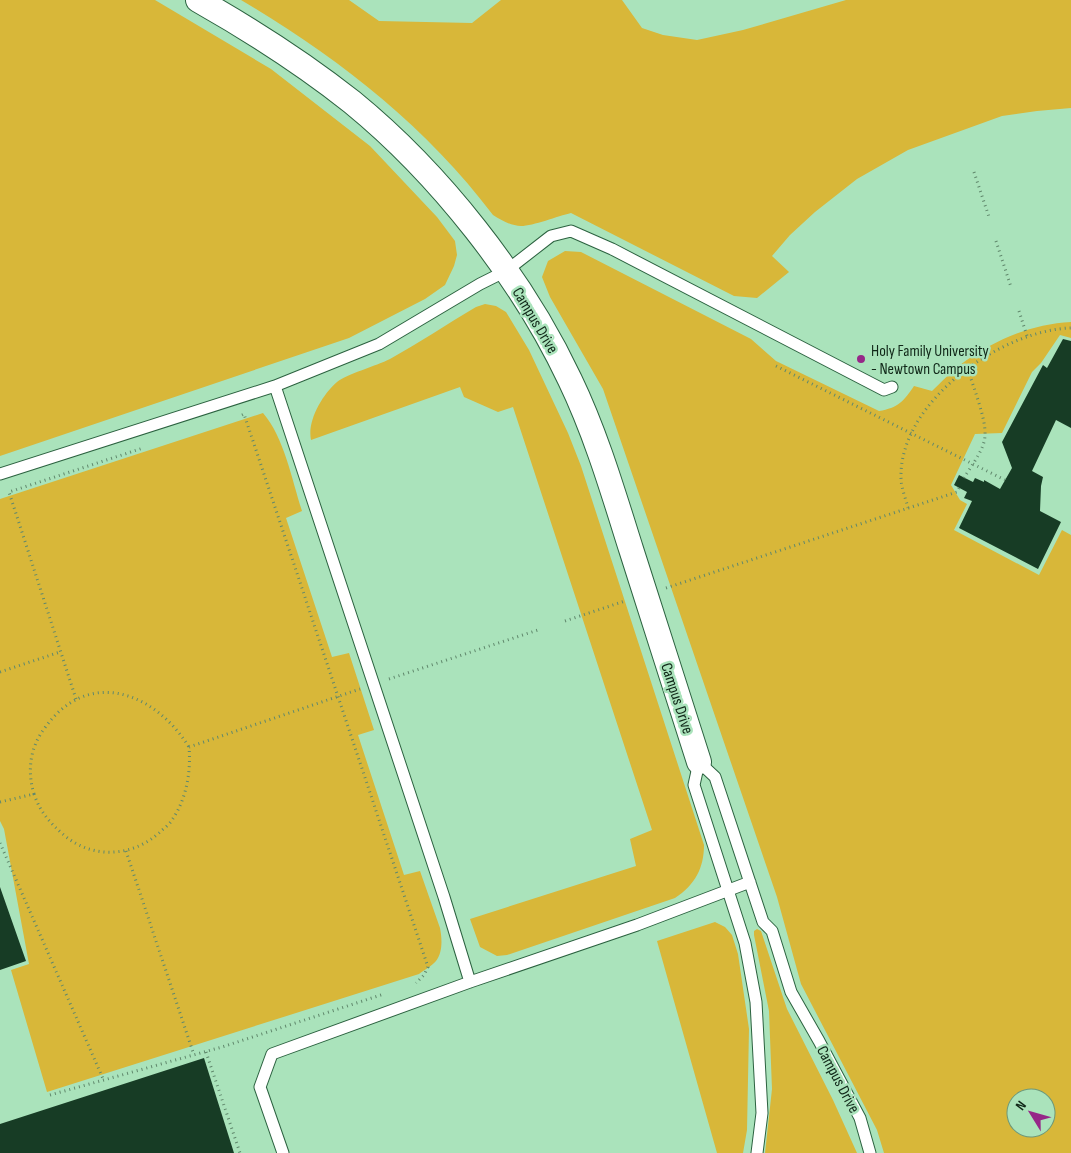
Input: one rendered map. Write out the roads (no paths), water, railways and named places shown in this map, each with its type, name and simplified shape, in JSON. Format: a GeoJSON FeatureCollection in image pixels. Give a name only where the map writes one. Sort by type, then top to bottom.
{"type":"FeatureCollection","features":[{"type":"Feature","properties":{"kind":"street","name":"Campus Drive"},"geometry":{"type":"LineString","coordinates":[[198,0],[287,55],[351,102],[384,130],[414,160],[465,217],[506,271],[542,327],[570,379],[598,443],[699,762]]}},
{"type":"Feature","properties":{"kind":"lane"},"geometry":{"type":"LineString","coordinates":[[0,474],[275,386],[379,344],[480,284],[506,271],[550,236],[572,231],[612,249],[884,390],[892,387]]}},
{"type":"Feature","properties":{"kind":"lane"},"geometry":{"type":"LineString","coordinates":[[275,386],[444,897],[470,982]]}},
{"type":"Feature","properties":{"kind":"lane","name":"Campus Drive"},"geometry":{"type":"LineString","coordinates":[[699,762],[715,777],[763,922],[772,931],[791,992],[820,1041],[860,1118],[870,1153]]}},
{"type":"Feature","properties":{"kind":"lane","name":"Campus Drive"},"geometry":{"type":"LineString","coordinates":[[699,762],[694,785],[746,943],[756,1002],[762,1113],[756,1153]]}},
{"type":"Feature","properties":{"kind":"lane"},"geometry":{"type":"LineString","coordinates":[[282,1153],[260,1087],[272,1054],[470,982],[637,925],[750,882]]}},
{"type":"Feature","properties":{"kind":"place","name":"Holy Family University - Newtown Campus"},"geometry":{"type":"Point","coordinates":[861,359]}}]}
